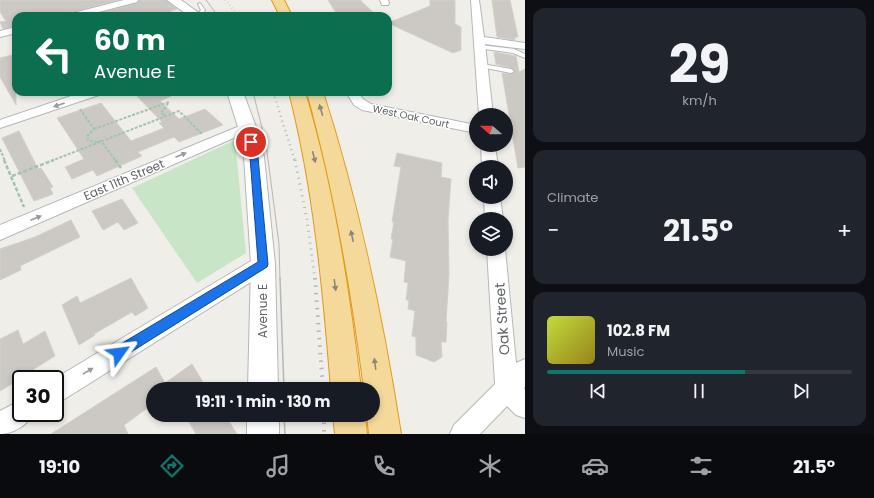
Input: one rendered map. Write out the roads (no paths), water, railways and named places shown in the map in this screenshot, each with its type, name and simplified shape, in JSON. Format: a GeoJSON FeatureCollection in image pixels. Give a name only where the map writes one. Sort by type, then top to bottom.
{"type":"FeatureCollection","features":[{"type":"Feature","properties":{"kind":"highway"},"geometry":{"type":"LineString","coordinates":[[278,0],[284,12]]}},
{"type":"Feature","properties":{"kind":"highway"},"geometry":{"type":"LineString","coordinates":[[298,96],[315,163],[330,245],[345,382]]}},
{"type":"Feature","properties":{"kind":"highway"},"geometry":{"type":"LineString","coordinates":[[316,96],[334,159],[351,230],[368,323],[385,432]]}},
{"type":"Feature","properties":{"kind":"highway"},"geometry":{"type":"LineString","coordinates":[[350,422],[351,434]]}},
{"type":"Feature","properties":{"kind":"main road"},"geometry":{"type":"LineString","coordinates":[[173,0],[192,12]]}},
{"type":"Feature","properties":{"kind":"main road","name":"Avenue E"},"geometry":{"type":"LineString","coordinates":[[236,96],[247,127],[254,157],[263,264],[263,382]]}},
{"type":"Feature","properties":{"kind":"main road"},"geometry":{"type":"LineString","coordinates":[[263,422],[263,434]]}},
{"type":"Feature","properties":{"kind":"street"},"geometry":{"type":"LineString","coordinates":[[88,12],[134,0]]}},
{"type":"Feature","properties":{"kind":"street"},"geometry":{"type":"LineString","coordinates":[[475,0],[485,108]]}},
{"type":"Feature","properties":{"kind":"street"},"geometry":{"type":"LineString","coordinates":[[0,34],[12,31]]}},
{"type":"Feature","properties":{"kind":"street"},"geometry":{"type":"LineString","coordinates":[[480,43],[525,46]]}},
{"type":"Feature","properties":{"kind":"street"},"geometry":{"type":"LineString","coordinates":[[2,120],[82,96]]}},
{"type":"Feature","properties":{"kind":"street","name":"West Oak Court"},"geometry":{"type":"LineString","coordinates":[[354,96],[358,102],[367,107],[469,128]]}},
{"type":"Feature","properties":{"kind":"street","name":"East 11th Street"},"geometry":{"type":"LineString","coordinates":[[0,233],[247,127]]}},
{"type":"Feature","properties":{"kind":"street","name":"Oak Street"},"geometry":{"type":"LineString","coordinates":[[497,256],[507,389]]}},
{"type":"Feature","properties":{"kind":"street"},"geometry":{"type":"LineString","coordinates":[[64,386],[263,264]]}},
{"type":"Feature","properties":{"kind":"street"},"geometry":{"type":"LineString","coordinates":[[463,434],[525,370]]}},
{"type":"Feature","properties":{"kind":"street"},"geometry":{"type":"LineString","coordinates":[[507,389],[525,406]]}},
{"type":"Feature","properties":{"kind":"street"},"geometry":{"type":"LineString","coordinates":[[0,425],[12,418]]}},
{"type":"Feature","properties":{"kind":"lane"},"geometry":{"type":"LineString","coordinates":[[200,4],[203,10],[201,12]]}},
{"type":"Feature","properties":{"kind":"lane"},"geometry":{"type":"LineString","coordinates":[[480,43],[514,51],[525,56]]}},
{"type":"Feature","properties":{"kind":"lane"},"geometry":{"type":"LineString","coordinates":[[482,66],[511,70]]}},
{"type":"Feature","properties":{"kind":"tram line"},"geometry":{"type":"LineString","coordinates":[[206,0],[215,12]]}},
{"type":"Feature","properties":{"kind":"tram line"},"geometry":{"type":"LineString","coordinates":[[254,96],[266,144],[279,244],[280,279]]}},
{"type":"Feature","properties":{"kind":"tram line"},"geometry":{"type":"LineString","coordinates":[[280,278],[284,382]]}},
{"type":"Feature","properties":{"kind":"tram line"},"geometry":{"type":"LineString","coordinates":[[284,422],[285,434]]}},
{"type":"Feature","properties":{"kind":"railway"},"geometry":{"type":"LineString","coordinates":[[225,0],[236,12]]}},
{"type":"Feature","properties":{"kind":"railway"},"geometry":{"type":"LineString","coordinates":[[274,96],[295,161]]}},
{"type":"Feature","properties":{"kind":"railway"},"geometry":{"type":"LineString","coordinates":[[295,160],[307,220],[315,279]]}},
{"type":"Feature","properties":{"kind":"railway"},"geometry":{"type":"LineString","coordinates":[[315,278],[322,382]]}},
{"type":"Feature","properties":{"kind":"railway"},"geometry":{"type":"LineString","coordinates":[[324,422],[324,434]]}}]}
